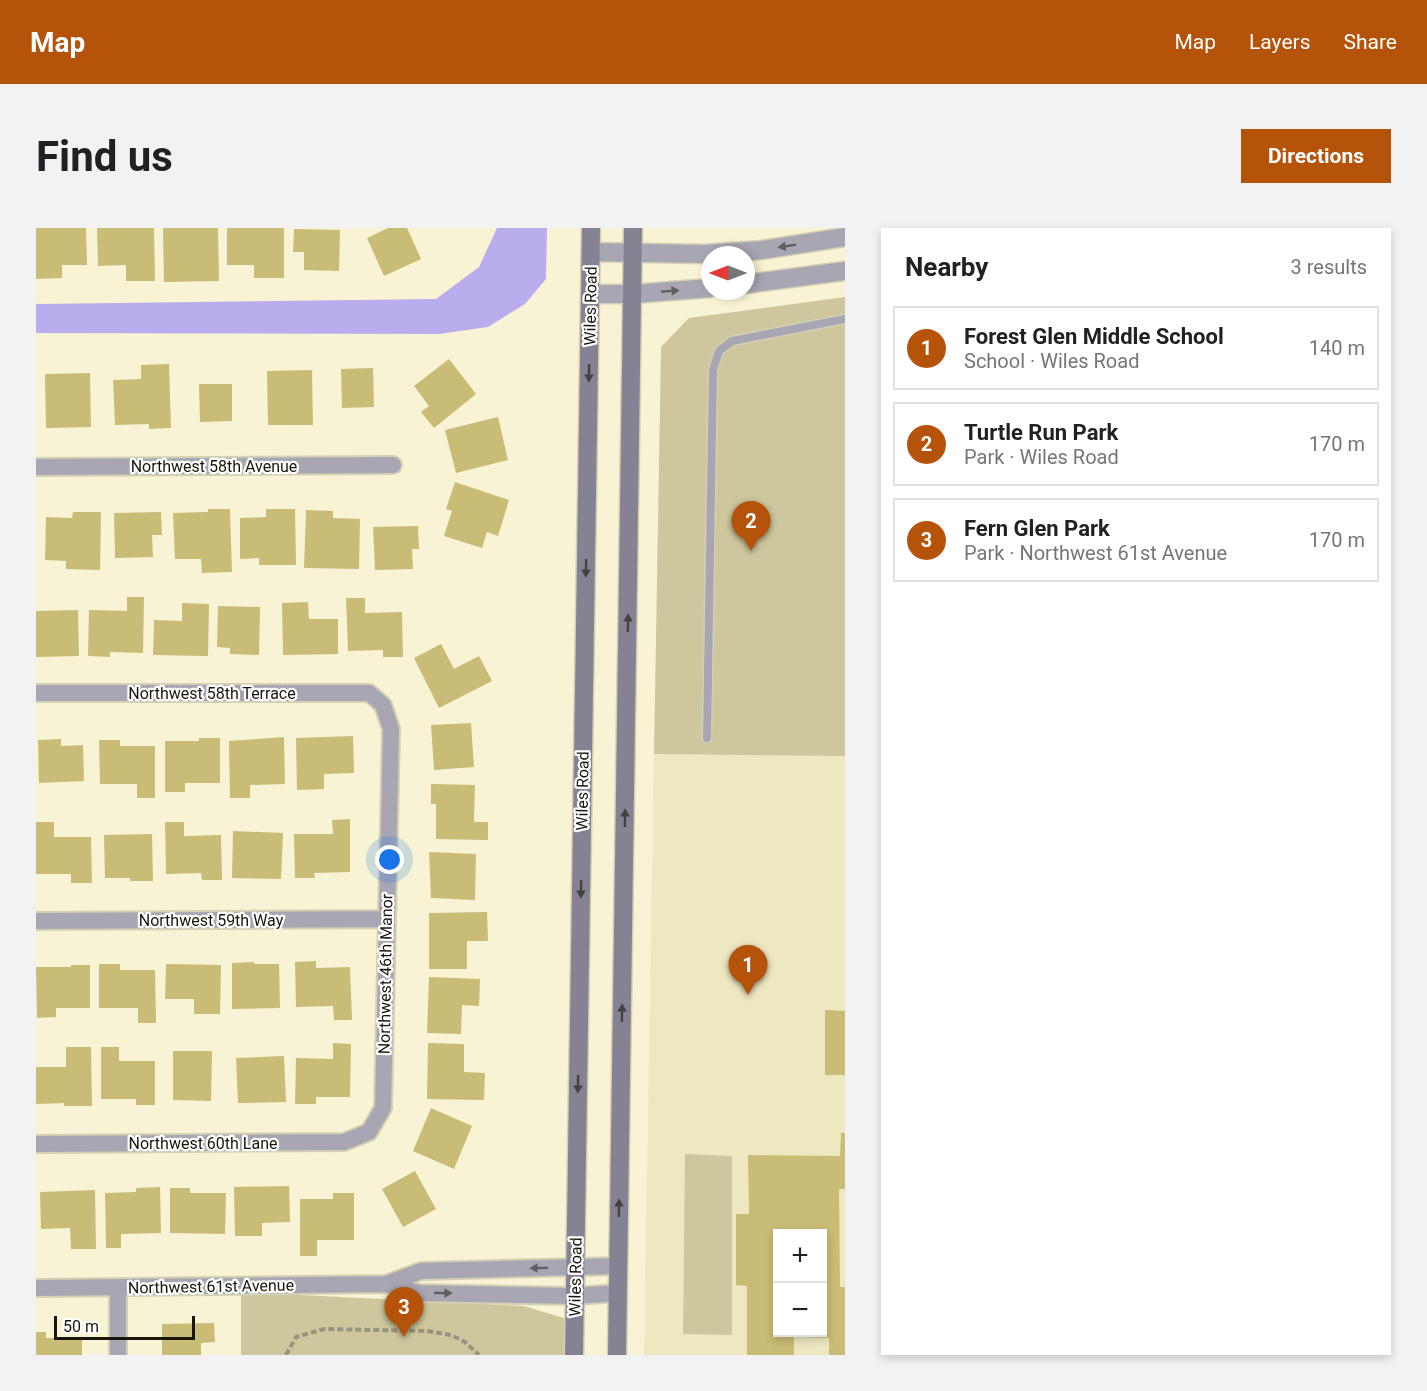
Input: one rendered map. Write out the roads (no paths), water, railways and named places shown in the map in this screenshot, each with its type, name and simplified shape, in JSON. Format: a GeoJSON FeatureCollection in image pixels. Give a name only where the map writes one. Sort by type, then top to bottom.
{"type":"FeatureCollection","features":[{"type":"Feature","properties":{"kind":"main road","name":"Wiles Road"},"geometry":{"type":"LineString","coordinates":[[574,1355],[591,228]]}},
{"type":"Feature","properties":{"kind":"main road"},"geometry":{"type":"LineString","coordinates":[[617,1355],[633,228]]}},
{"type":"Feature","properties":{"kind":"street"},"geometry":{"type":"LineString","coordinates":[[591,252],[705,254],[751,251],[845,237]]}},
{"type":"Feature","properties":{"kind":"street"},"geometry":{"type":"LineString","coordinates":[[755,283],[845,271]]}},
{"type":"Feature","properties":{"kind":"street"},"geometry":{"type":"LineString","coordinates":[[591,294],[633,294],[701,289]]}},
{"type":"Feature","properties":{"kind":"street","name":"Northwest 58th Avenue"},"geometry":{"type":"LineString","coordinates":[[36,466],[393,465]]}},
{"type":"Feature","properties":{"kind":"street","name":"Northwest 58th Terrace"},"geometry":{"type":"LineString","coordinates":[[36,693],[369,693],[383,705]]}},
{"type":"Feature","properties":{"kind":"street","name":"Northwest 46th Manor"},"geometry":{"type":"LineString","coordinates":[[369,1132],[383,1108],[391,729],[383,705]]}},
{"type":"Feature","properties":{"kind":"street","name":"Northwest 59th Way"},"geometry":{"type":"LineString","coordinates":[[36,921],[386,919]]}},
{"type":"Feature","properties":{"kind":"street","name":"Northwest 60th Lane"},"geometry":{"type":"LineString","coordinates":[[36,1144],[344,1142],[369,1132]]}},
{"type":"Feature","properties":{"kind":"street","name":"Northwest 61st Avenue"},"geometry":{"type":"LineString","coordinates":[[386,1284],[421,1271],[618,1266]]}},
{"type":"Feature","properties":{"kind":"street","name":"Northwest 61st Avenue"},"geometry":{"type":"LineString","coordinates":[[36,1288],[386,1284],[419,1293],[575,1296],[618,1293]]}},
{"type":"Feature","properties":{"kind":"street"},"geometry":{"type":"LineString","coordinates":[[118,1288],[118,1355]]}},
{"type":"Feature","properties":{"kind":"lane"},"geometry":{"type":"LineString","coordinates":[[707,738],[713,370],[719,351],[732,341],[845,319]]}},
{"type":"Feature","properties":{"kind":"place","name":"Turtle Run Park"},"geometry":{"type":"Point","coordinates":[751,551]}},
{"type":"Feature","properties":{"kind":"place","name":"Forest Glen Middle School"},"geometry":{"type":"Point","coordinates":[748,995]}},
{"type":"Feature","properties":{"kind":"place","name":"Fern Glen Park"},"geometry":{"type":"Point","coordinates":[404,1337]}}]}
